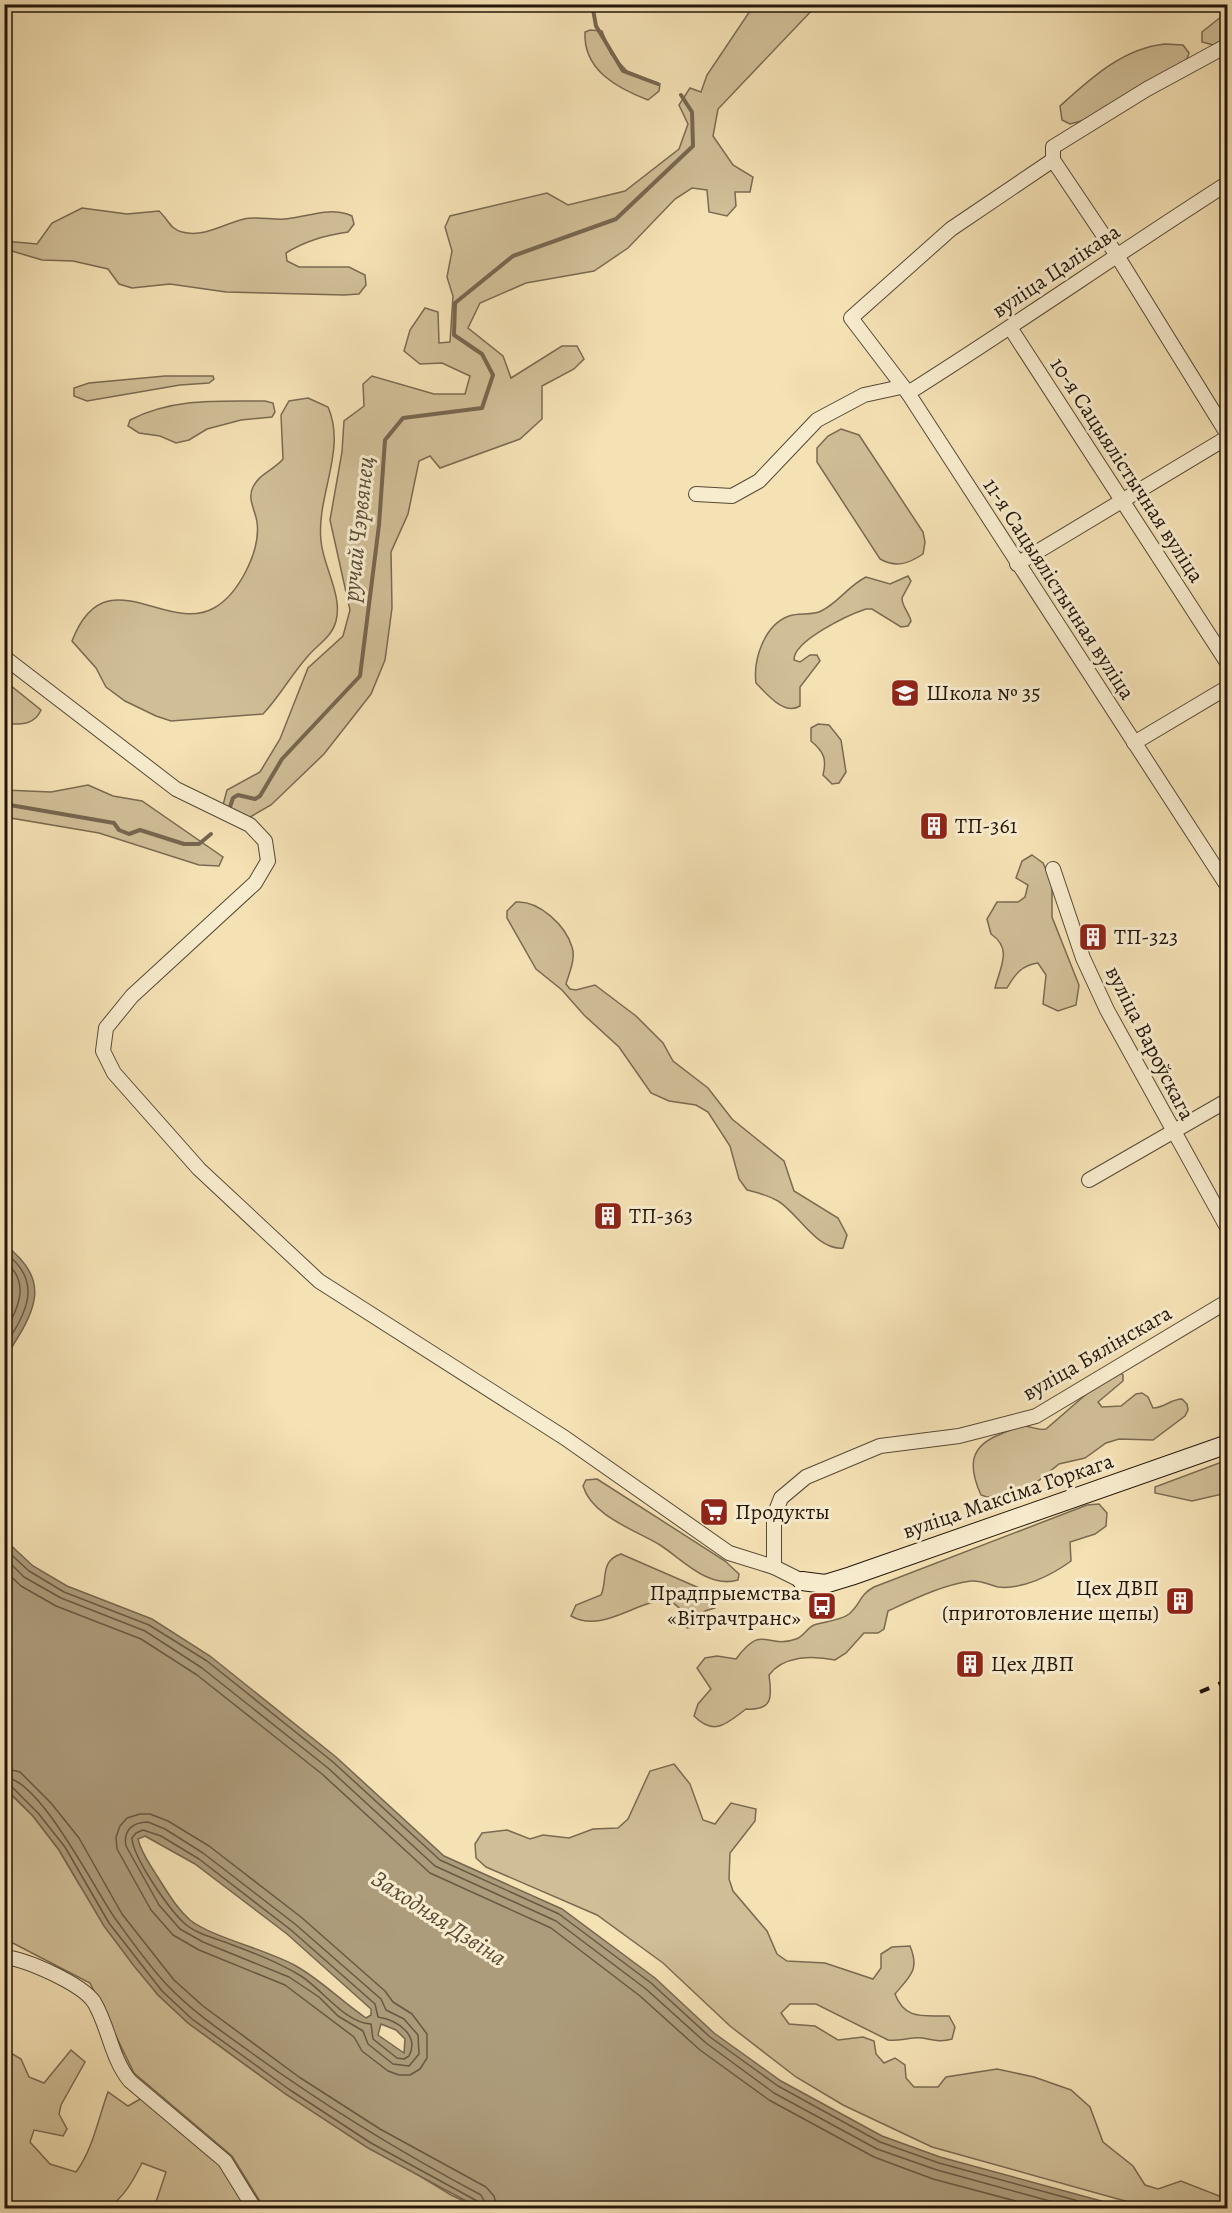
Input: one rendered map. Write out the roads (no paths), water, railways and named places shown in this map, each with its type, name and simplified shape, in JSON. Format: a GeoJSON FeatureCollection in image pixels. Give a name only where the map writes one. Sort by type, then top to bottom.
{"type":"FeatureCollection","features":[{"type":"Feature","properties":{"kind":"main road","name":"вуліца Максіма Горкага"},"geometry":{"type":"LineString","coordinates":[[802,1581],[825,1584],[851,1576],[1227,1444]]}},
{"type":"Feature","properties":{"kind":"street"},"geometry":{"type":"LineString","coordinates":[[1017,564],[1227,436],[1053,153],[1147,89],[1227,45]]}},
{"type":"Feature","properties":{"kind":"street","name":"11-я Сацыялістычная вуліца"},"geometry":{"type":"LineString","coordinates":[[1053,153],[951,229],[852,318],[904,390],[1227,887]]}},
{"type":"Feature","properties":{"kind":"street","name":"вуліца Цалікава"},"geometry":{"type":"LineString","coordinates":[[696,494],[732,496],[759,481],[817,420],[864,395],[904,390],[1011,329],[1116,254],[1227,183]]}},
{"type":"Feature","properties":{"kind":"street","name":"10-я Сацыялістычная вуліца"},"geometry":{"type":"LineString","coordinates":[[1011,329],[1227,664]]}},
{"type":"Feature","properties":{"kind":"street"},"geometry":{"type":"LineString","coordinates":[[4,657],[176,789],[250,825],[265,841],[268,861],[255,883],[132,996],[106,1028],[103,1051],[114,1073],[199,1169],[319,1281],[566,1438],[729,1552],[774,1567],[802,1581]]}},
{"type":"Feature","properties":{"kind":"street"},"geometry":{"type":"LineString","coordinates":[[1134,743],[1227,687]]}},
{"type":"Feature","properties":{"kind":"street","name":"вуліца Вароўскага"},"geometry":{"type":"LineString","coordinates":[[1053,869],[1083,958],[1107,1010],[1227,1229]]}},
{"type":"Feature","properties":{"kind":"street"},"geometry":{"type":"LineString","coordinates":[[1089,1180],[1227,1100]]}},
{"type":"Feature","properties":{"kind":"street","name":"вуліца Бялінскага"},"geometry":{"type":"LineString","coordinates":[[774,1567],[774,1516],[781,1498],[806,1477],[880,1446],[959,1436],[1036,1416],[1227,1301]]}},
{"type":"Feature","properties":{"kind":"street"},"geometry":{"type":"LineString","coordinates":[[4,1958],[21,1959],[42,1968],[93,2001],[121,2070],[130,2081],[225,2161],[254,2208]]}},
{"type":"Feature","properties":{"kind":"water"},"geometry":{"type":"Polygon","coordinates":[[[5,1245],[21,1259],[30,1272],[34,1285],[34,1299],[24,1327],[5,1358],[5,1245]]]}},
{"type":"Feature","properties":{"kind":"water","name":"Заходняя Дзвіна"},"geometry":{"type":"Polygon","coordinates":[[[5,1540],[33,1566],[67,1586],[152,1619],[210,1656],[336,1757],[444,1856],[562,1909],[655,1978],[714,2033],[781,2081],[882,2136],[940,2157],[1127,2208],[479,2208],[368,2148],[287,2095],[188,2023],[158,1995],[134,1966],[104,1926],[59,1850],[33,1816],[5,1788],[5,1540]],[[145,1836],[138,1839],[143,1854],[172,1899],[190,1920],[212,1932],[296,1966],[366,2018],[371,2015],[371,2009],[287,1934],[195,1864],[145,1836]],[[381,2024],[378,2035],[404,2053],[405,2039],[396,2030],[381,2024]]]}},
{"type":"Feature","properties":{"kind":"waterway","name":"ручай Чэрвянец"},"geometry":{"type":"LineString","coordinates":[[592,4],[596,26],[623,71],[658,84]]}},
{"type":"Feature","properties":{"kind":"waterway","name":"ручай Чэрвянец"},"geometry":{"type":"LineString","coordinates":[[229,810],[233,798],[238,795],[255,799],[260,796],[282,759],[360,676],[379,525],[385,440],[403,418],[482,408],[493,375],[482,354],[454,335],[455,303],[513,256],[616,219],[693,146],[692,112],[681,95]]}},
{"type":"Feature","properties":{"kind":"waterway","name":"ручай Чэрвянец"},"geometry":{"type":"LineString","coordinates":[[4,804],[114,823],[119,830],[129,834],[140,830],[184,844],[199,844],[211,834]]}},
{"type":"Feature","properties":{"kind":"railway"},"geometry":{"type":"LineString","coordinates":[[1200,1692],[1228,1680]]}},
{"type":"Feature","properties":{"kind":"place","name":"Школа № 35"},"geometry":{"type":"Point","coordinates":[905,693]}},
{"type":"Feature","properties":{"kind":"place","name":"ТП-361"},"geometry":{"type":"Point","coordinates":[934,826]}},
{"type":"Feature","properties":{"kind":"place","name":"ТП-323"},"geometry":{"type":"Point","coordinates":[1093,937]}},
{"type":"Feature","properties":{"kind":"place","name":"ТП-363"},"geometry":{"type":"Point","coordinates":[608,1216]}},
{"type":"Feature","properties":{"kind":"place","name":"Продукты"},"geometry":{"type":"Point","coordinates":[714,1512]}},
{"type":"Feature","properties":{"kind":"place","name":"Цех ДВП (приготовление щепы)"},"geometry":{"type":"Point","coordinates":[1180,1601]}},
{"type":"Feature","properties":{"kind":"place","name":"Прадпрыемства «Вітрачтранс»"},"geometry":{"type":"Point","coordinates":[822,1606]}},
{"type":"Feature","properties":{"kind":"place","name":"Цех ДВП"},"geometry":{"type":"Point","coordinates":[970,1664]}}]}
